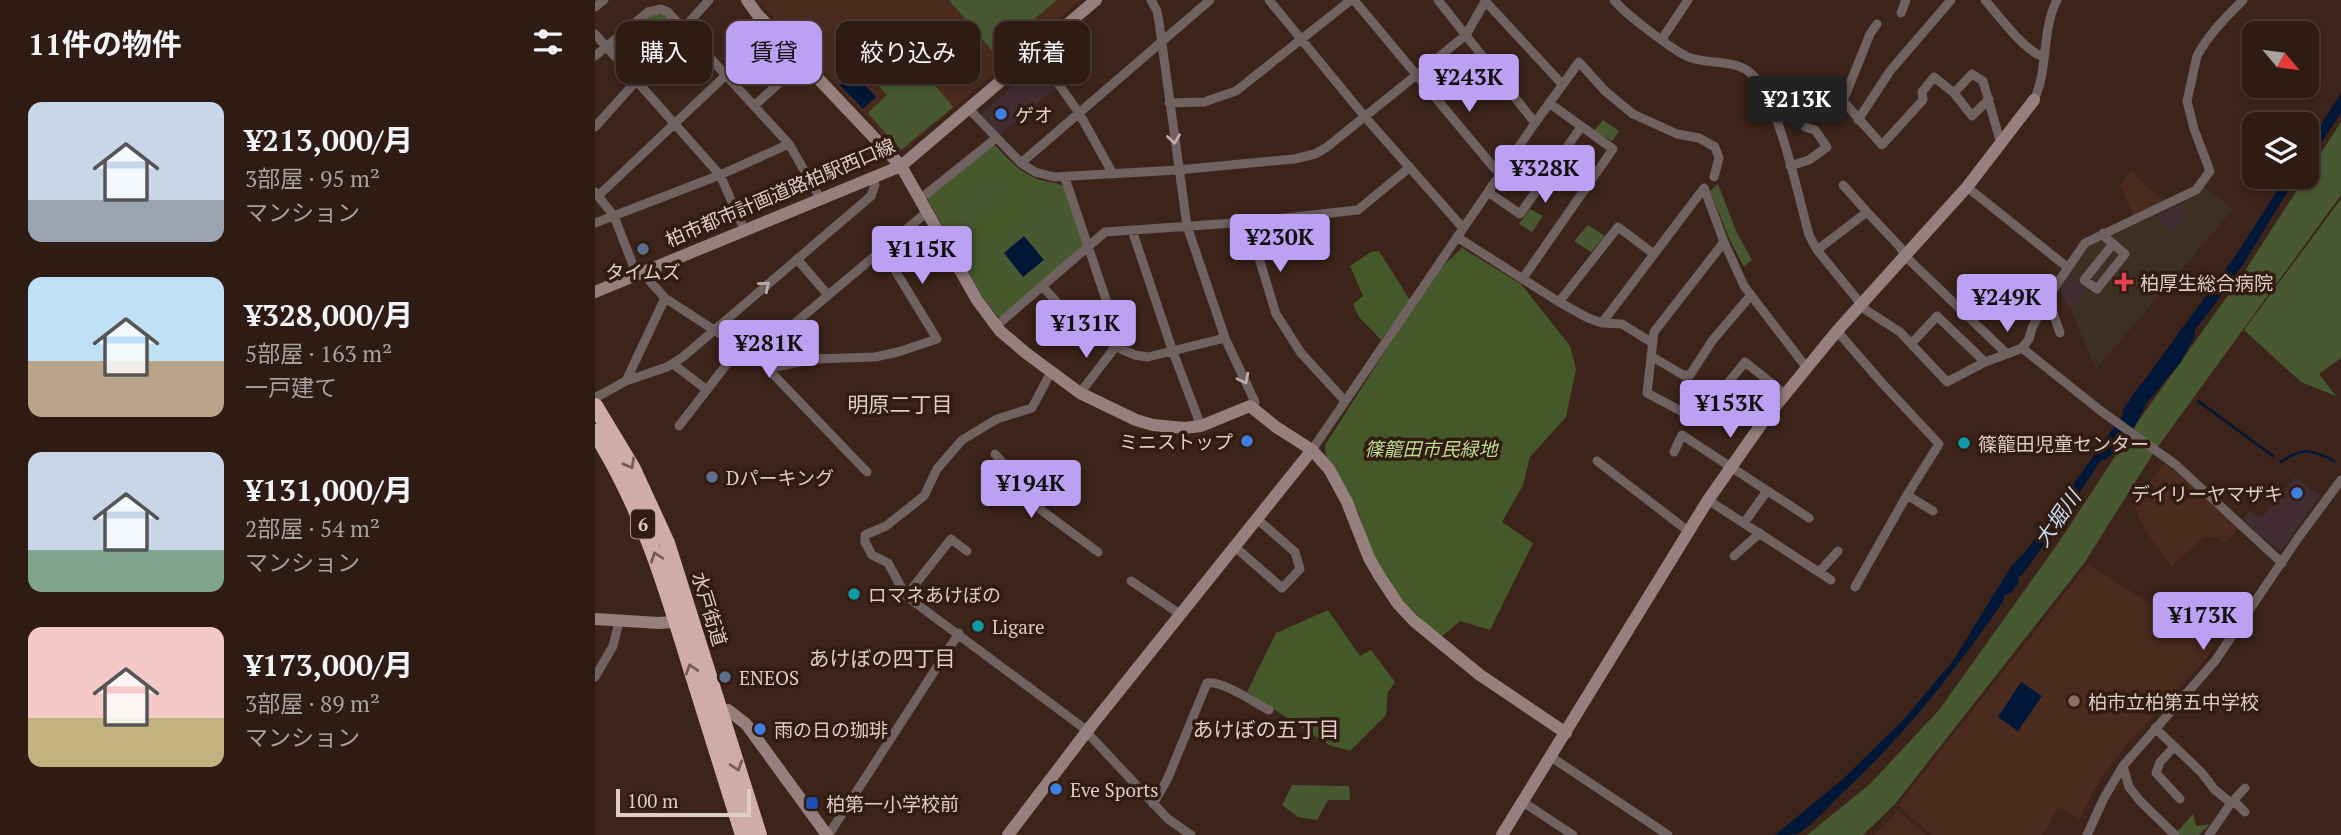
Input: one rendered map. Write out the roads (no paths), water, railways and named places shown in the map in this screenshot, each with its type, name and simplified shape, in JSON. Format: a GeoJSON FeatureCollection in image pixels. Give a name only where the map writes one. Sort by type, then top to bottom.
{"type":"FeatureCollection","features":[{"type":"Feature","properties":{"kind":"highway","name":"水戸街道"},"geometry":{"type":"LineString","coordinates":[[595,406],[647,495],[667,544],[684,621],[712,714],[743,835]]}},
{"type":"Feature","properties":{"kind":"highway","name":"水戸街道"},"geometry":{"type":"LineString","coordinates":[[595,432],[630,492],[684,621]]}},
{"type":"Feature","properties":{"kind":"highway","name":"水戸街道"},"geometry":{"type":"LineString","coordinates":[[712,714],[758,835]]}},
{"type":"Feature","properties":{"kind":"street"},"geometry":{"type":"LineString","coordinates":[[595,7],[604,0]]}},
{"type":"Feature","properties":{"kind":"street"},"geometry":{"type":"LineString","coordinates":[[691,21],[709,0]]}},
{"type":"Feature","properties":{"kind":"street"},"geometry":{"type":"LineString","coordinates":[[747,0],[766,21]]}},
{"type":"Feature","properties":{"kind":"street","name":"柏市都市計画道路柏駅西口線"},"geometry":{"type":"LineString","coordinates":[[1072,21],[1096,0]]}},
{"type":"Feature","properties":{"kind":"street"},"geometry":{"type":"LineString","coordinates":[[1151,0],[1157,11],[1187,226],[1225,338],[1255,402],[1253,407]]}},
{"type":"Feature","properties":{"kind":"street"},"geometry":{"type":"LineString","coordinates":[[1021,163],[1210,0]]}},
{"type":"Feature","properties":{"kind":"street"},"geometry":{"type":"LineString","coordinates":[[1269,0],[1365,117],[1463,228]]}},
{"type":"Feature","properties":{"kind":"street"},"geometry":{"type":"LineString","coordinates":[[1169,103],[1204,102],[1236,91],[1352,0],[1500,173]]}},
{"type":"Feature","properties":{"kind":"street"},"geometry":{"type":"LineString","coordinates":[[1438,0],[1535,122]]}},
{"type":"Feature","properties":{"kind":"street"},"geometry":{"type":"LineString","coordinates":[[1615,0],[1690,58],[1748,71],[1763,87],[1778,125],[1809,235],[1818,250],[1866,310],[1901,332],[1947,382],[1985,362],[2022,348],[2046,302],[2085,243],[2196,190],[2210,171],[2187,101],[2200,49],[2243,0]]}},
{"type":"Feature","properties":{"kind":"street"},"geometry":{"type":"LineString","coordinates":[[1901,13],[1906,0]]}},
{"type":"Feature","properties":{"kind":"street"},"geometry":{"type":"LineString","coordinates":[[1858,120],[1889,71],[1951,0]]}},
{"type":"Feature","properties":{"kind":"street"},"geometry":{"type":"LineString","coordinates":[[1985,0],[2029,48],[2044,57]]}},
{"type":"Feature","properties":{"kind":"street"},"geometry":{"type":"LineString","coordinates":[[1502,835],[1688,531],[1761,426],[1837,331],[1967,187],[2033,100],[2039,89],[2050,14],[2057,0]]}},
{"type":"Feature","properties":{"kind":"street"},"geometry":{"type":"LineString","coordinates":[[970,110],[1021,163],[1035,172],[1065,178],[1294,159],[1315,154],[1418,76],[1467,35],[1486,1],[1562,84]]}},
{"type":"Feature","properties":{"kind":"street"},"geometry":{"type":"LineString","coordinates":[[1662,39],[1686,1]]}},
{"type":"Feature","properties":{"kind":"street"},"geometry":{"type":"LineString","coordinates":[[639,21],[654,10],[661,9],[678,21]]}},
{"type":"Feature","properties":{"kind":"street"},"geometry":{"type":"LineString","coordinates":[[1877,24],[1870,34],[1843,102],[1882,145],[1923,100],[1922,92],[1934,77],[1954,93],[1972,116],[1989,99]]}},
{"type":"Feature","properties":{"kind":"street"},"geometry":{"type":"LineString","coordinates":[[595,34],[616,59]]}},
{"type":"Feature","properties":{"kind":"street"},"geometry":{"type":"LineString","coordinates":[[595,56],[616,39]]}},
{"type":"Feature","properties":{"kind":"street"},"geometry":{"type":"LineString","coordinates":[[712,59],[726,75],[597,194],[614,216],[639,272],[665,298],[767,364],[775,366],[814,359],[875,357],[937,339],[883,249]]}},
{"type":"Feature","properties":{"kind":"street"},"geometry":{"type":"LineString","coordinates":[[1008,835],[1086,732],[1312,450],[1535,122],[1579,62],[1605,91],[1633,114],[1677,134],[1699,138],[1715,148],[1719,158],[1714,177]]}},
{"type":"Feature","properties":{"kind":"street"},"geometry":{"type":"LineString","coordinates":[[1954,93],[1972,74],[1983,81],[1999,137],[2003,140]]}},
{"type":"Feature","properties":{"kind":"street"},"geometry":{"type":"LineString","coordinates":[[822,83],[901,166],[977,300],[1000,331],[1080,393],[1136,420],[1167,427],[1201,426],[1253,407],[1276,427],[1312,450],[1329,469],[1354,516],[1369,558],[1398,604],[1414,621],[1480,675],[1566,733]]}},
{"type":"Feature","properties":{"kind":"street"},"geometry":{"type":"LineString","coordinates":[[595,127],[634,84]]}},
{"type":"Feature","properties":{"kind":"street"},"geometry":{"type":"LineString","coordinates":[[640,84],[720,175],[744,229]]}},
{"type":"Feature","properties":{"kind":"street"},"geometry":{"type":"LineString","coordinates":[[734,84],[789,144],[820,198]]}},
{"type":"Feature","properties":{"kind":"street"},"geometry":{"type":"LineString","coordinates":[[754,106],[778,84]]}},
{"type":"Feature","properties":{"kind":"street","name":"柏市都市計画道路柏駅西口線"},"geometry":{"type":"LineString","coordinates":[[595,292],[901,166],[1000,84]]}},
{"type":"Feature","properties":{"kind":"street"},"geometry":{"type":"LineString","coordinates":[[1059,84],[1079,113],[1112,174]]}},
{"type":"Feature","properties":{"kind":"street"},"geometry":{"type":"LineString","coordinates":[[1523,278],[1613,149],[1549,103]]}},
{"type":"Feature","properties":{"kind":"street"},"geometry":{"type":"LineString","coordinates":[[1488,192],[1520,214],[1581,127]]}},
{"type":"Feature","properties":{"kind":"street"},"geometry":{"type":"LineString","coordinates":[[1790,166],[1809,160],[1827,147],[1815,130],[1805,127]]}},
{"type":"Feature","properties":{"kind":"street"},"geometry":{"type":"LineString","coordinates":[[920,199],[995,139]]}},
{"type":"Feature","properties":{"kind":"street"},"geometry":{"type":"LineString","coordinates":[[595,223],[720,175],[789,144]]}},
{"type":"Feature","properties":{"kind":"street"},"geometry":{"type":"LineString","coordinates":[[996,326],[1105,232],[1248,222],[1358,210],[1410,167]]}},
{"type":"Feature","properties":{"kind":"street"},"geometry":{"type":"LineString","coordinates":[[595,398],[626,381],[673,364],[871,196],[875,186],[871,178]]}},
{"type":"Feature","properties":{"kind":"street"},"geometry":{"type":"LineString","coordinates":[[1065,178],[1119,348]]}},
{"type":"Feature","properties":{"kind":"street"},"geometry":{"type":"LineString","coordinates":[[1843,185],[1900,247],[1905,256],[2007,354]]}},
{"type":"Feature","properties":{"kind":"street"},"geometry":{"type":"LineString","coordinates":[[1967,187],[2067,267]]}},
{"type":"Feature","properties":{"kind":"street"},"geometry":{"type":"LineString","coordinates":[[1602,323],[1704,188],[1744,286],[1806,367]]}},
{"type":"Feature","properties":{"kind":"street"},"geometry":{"type":"LineString","coordinates":[[756,356],[927,212]]}},
{"type":"Feature","properties":{"kind":"street"},"geometry":{"type":"LineString","coordinates":[[1818,250],[1867,212]]}},
{"type":"Feature","properties":{"kind":"street"},"geometry":{"type":"LineString","coordinates":[[1248,222],[1276,314],[1301,353],[1345,401]]}},
{"type":"Feature","properties":{"kind":"street"},"geometry":{"type":"LineString","coordinates":[[1559,302],[1618,227],[1654,254]]}},
{"type":"Feature","properties":{"kind":"street"},"geometry":{"type":"LineString","coordinates":[[1132,230],[1201,426]]}},
{"type":"Feature","properties":{"kind":"street"},"geometry":{"type":"LineString","coordinates":[[2103,233],[2106,239],[2113,244],[2125,254],[2097,289],[2084,279],[2113,244]]}},
{"type":"Feature","properties":{"kind":"street"},"geometry":{"type":"LineString","coordinates":[[1457,237],[1588,318],[1602,323],[1622,324],[1651,342]]}},
{"type":"Feature","properties":{"kind":"street"},"geometry":{"type":"LineString","coordinates":[[1694,418],[1647,393],[1651,342],[1654,331],[1724,242]]}},
{"type":"Feature","properties":{"kind":"street"},"geometry":{"type":"LineString","coordinates":[[797,259],[828,295]]}},
{"type":"Feature","properties":{"kind":"street"},"geometry":{"type":"LineString","coordinates":[[1042,286],[1077,324],[1119,348],[1148,357],[1225,338]]}},
{"type":"Feature","properties":{"kind":"street"},"geometry":{"type":"LineString","coordinates":[[1651,356],[1683,375],[1690,375],[1712,341],[1751,295]]}},
{"type":"Feature","properties":{"kind":"street"},"geometry":{"type":"LineString","coordinates":[[626,381],[665,298]]}},
{"type":"Feature","properties":{"kind":"street"},"geometry":{"type":"LineString","coordinates":[[2046,302],[2050,304],[2060,333]]}},
{"type":"Feature","properties":{"kind":"street"},"geometry":{"type":"LineString","coordinates":[[1912,343],[1937,316],[1985,362]]}},
{"type":"Feature","properties":{"kind":"street"},"geometry":{"type":"LineString","coordinates":[[1837,331],[1939,444],[1855,587]]}},
{"type":"Feature","properties":{"kind":"street"},"geometry":{"type":"LineString","coordinates":[[679,426],[740,347]]}},
{"type":"Feature","properties":{"kind":"street"},"geometry":{"type":"LineString","coordinates":[[1080,393],[1119,348]]}},
{"type":"Feature","properties":{"kind":"street"},"geometry":{"type":"LineString","coordinates":[[2022,348],[2101,411],[2176,464],[2281,563]]}},
{"type":"Feature","properties":{"kind":"street"},"geometry":{"type":"LineString","coordinates":[[1761,426],[1720,393],[1745,362],[1785,394]]}},
{"type":"Feature","properties":{"kind":"street"},"geometry":{"type":"LineString","coordinates":[[673,364],[707,390]]}},
{"type":"Feature","properties":{"kind":"street"},"geometry":{"type":"LineString","coordinates":[[767,364],[769,370],[867,472]]}},
{"type":"Feature","properties":{"kind":"street"},"geometry":{"type":"LineString","coordinates":[[1051,372],[1032,408],[997,419],[962,440],[937,468],[924,496],[886,526],[865,535],[865,542],[871,555],[888,563],[906,596],[959,633],[1086,732],[1168,819],[1191,835]]}},
{"type":"Feature","properties":{"kind":"street"},"geometry":{"type":"LineString","coordinates":[[1674,452],[1682,435],[1809,518]]}},
{"type":"Feature","properties":{"kind":"street"},"geometry":{"type":"LineString","coordinates":[[995,454],[1034,498],[1041,510],[1098,552]]}},
{"type":"Feature","properties":{"kind":"street"},"geometry":{"type":"LineString","coordinates":[[1597,461],[1688,531]]}},
{"type":"Feature","properties":{"kind":"street"},"geometry":{"type":"LineString","coordinates":[[2087,835],[2103,798],[2123,766],[2215,661],[2341,480]]}},
{"type":"Feature","properties":{"kind":"street"},"geometry":{"type":"LineString","coordinates":[[1744,523],[1767,491]]}},
{"type":"Feature","properties":{"kind":"street"},"geometry":{"type":"LineString","coordinates":[[1907,495],[1933,511]]}},
{"type":"Feature","properties":{"kind":"street"},"geometry":{"type":"LineString","coordinates":[[1708,500],[1831,580]]}},
{"type":"Feature","properties":{"kind":"street"},"geometry":{"type":"LineString","coordinates":[[1235,547],[1282,588],[1300,569],[1295,552],[1257,519]]}},
{"type":"Feature","properties":{"kind":"street"},"geometry":{"type":"LineString","coordinates":[[1734,556],[1760,533]]}},
{"type":"Feature","properties":{"kind":"street"},"geometry":{"type":"LineString","coordinates":[[906,596],[951,539],[967,551]]}},
{"type":"Feature","properties":{"kind":"street"},"geometry":{"type":"LineString","coordinates":[[1819,572],[1838,551]]}},
{"type":"Feature","properties":{"kind":"street"},"geometry":{"type":"LineString","coordinates":[[1131,580],[1180,614]]}},
{"type":"Feature","properties":{"kind":"street"},"geometry":{"type":"LineString","coordinates":[[595,619],[619,622],[684,621]]}},
{"type":"Feature","properties":{"kind":"street"},"geometry":{"type":"LineString","coordinates":[[595,677],[613,646],[619,622]]}},
{"type":"Feature","properties":{"kind":"street"},"geometry":{"type":"LineString","coordinates":[[712,714],[729,710],[734,712],[752,730],[826,834],[831,831],[959,633]]}},
{"type":"Feature","properties":{"kind":"street"},"geometry":{"type":"LineString","coordinates":[[1153,804],[1167,780],[1207,683],[1213,681],[1269,710]]}},
{"type":"Feature","properties":{"kind":"street"},"geometry":{"type":"LineString","coordinates":[[2155,728],[2214,789],[2245,811]]}},
{"type":"Feature","properties":{"kind":"street"},"geometry":{"type":"LineString","coordinates":[[2174,747],[2160,762],[2155,773],[2180,799]]}},
{"type":"Feature","properties":{"kind":"street"},"geometry":{"type":"LineString","coordinates":[[1551,757],[1668,835]]}},
{"type":"Feature","properties":{"kind":"street"},"geometry":{"type":"LineString","coordinates":[[2123,766],[2129,787],[2169,833]]}},
{"type":"Feature","properties":{"kind":"street"},"geometry":{"type":"LineString","coordinates":[[2209,835],[2245,788]]}},
{"type":"Feature","properties":{"kind":"street"},"geometry":{"type":"LineString","coordinates":[[1523,802],[1573,835]]}},
{"type":"Feature","properties":{"kind":"water"},"geometry":{"type":"Polygon","coordinates":[[[864,84],[876,97],[863,109],[840,85],[864,84]]]}},
{"type":"Feature","properties":{"kind":"water"},"geometry":{"type":"Polygon","coordinates":[[[2341,93],[2341,113],[2319,146],[2319,127],[2341,93]]]}},
{"type":"Feature","properties":{"kind":"water"},"geometry":{"type":"Polygon","coordinates":[[[2278,189],[2290,189],[2238,272],[2129,419],[2122,413],[2124,408],[2236,255],[2278,189]]]}},
{"type":"Feature","properties":{"kind":"water"},"geometry":{"type":"Polygon","coordinates":[[[1024,236],[1044,260],[1023,277],[1004,253],[1024,236]]]}},
{"type":"Feature","properties":{"kind":"water"},"geometry":{"type":"Polygon","coordinates":[[[2114,427],[2124,431],[2110,446],[2069,509],[2018,577],[2019,582],[2011,593],[2004,596],[1985,627],[1926,704],[1884,752],[1812,823],[1797,834],[1775,835],[1842,780],[1904,719],[1953,661],[2010,568],[2027,550],[2114,427]]]}},
{"type":"Feature","properties":{"kind":"water"},"geometry":{"type":"Polygon","coordinates":[[[2021,682],[2042,696],[2018,731],[1998,717],[2021,682]]]}},
{"type":"Feature","properties":{"kind":"waterway","name":"大堀川"},"geometry":{"type":"LineString","coordinates":[[2103,452],[2123,432],[2141,397],[2174,358],[2187,334]]}},
{"type":"Feature","properties":{"kind":"waterway"},"geometry":{"type":"LineString","coordinates":[[2198,401],[2273,456]]}},
{"type":"Feature","properties":{"kind":"waterway"},"geometry":{"type":"LineString","coordinates":[[2281,462],[2307,451],[2334,461]]}},
{"type":"Feature","properties":{"kind":"place","name":"ゲオ"},"geometry":{"type":"Point","coordinates":[1001,114]}},
{"type":"Feature","properties":{"kind":"place","name":"タイムズ"},"geometry":{"type":"Point","coordinates":[643,249]}},
{"type":"Feature","properties":{"kind":"place","name":"柏厚生総合病院"},"geometry":{"type":"Point","coordinates":[2124,282]}},
{"type":"Feature","properties":{"kind":"place","name":"ミニストップ"},"geometry":{"type":"Point","coordinates":[1247,441]}},
{"type":"Feature","properties":{"kind":"place","name":"篠籠田児童センター"},"geometry":{"type":"Point","coordinates":[1964,443]}},
{"type":"Feature","properties":{"kind":"place","name":"Dパーキング"},"geometry":{"type":"Point","coordinates":[712,477]}},
{"type":"Feature","properties":{"kind":"place","name":"デイリーヤマザキ"},"geometry":{"type":"Point","coordinates":[2297,493]}},
{"type":"Feature","properties":{"kind":"place","name":"ロマネあけぼの"},"geometry":{"type":"Point","coordinates":[854,594]}},
{"type":"Feature","properties":{"kind":"place","name":"Ligare"},"geometry":{"type":"Point","coordinates":[978,626]}},
{"type":"Feature","properties":{"kind":"place","name":"ENEOS"},"geometry":{"type":"Point","coordinates":[725,677]}},
{"type":"Feature","properties":{"kind":"place","name":"柏市立柏第五中学校"},"geometry":{"type":"Point","coordinates":[2074,701]}},
{"type":"Feature","properties":{"kind":"place","name":"雨の日の珈琲"},"geometry":{"type":"Point","coordinates":[760,729]}},
{"type":"Feature","properties":{"kind":"place","name":"Eve Sports"},"geometry":{"type":"Point","coordinates":[1056,789]}},
{"type":"Feature","properties":{"kind":"place","name":"柏第一小学校前"},"geometry":{"type":"Point","coordinates":[812,803]}},
{"type":"Feature","properties":{"kind":"district","name":"明原二丁目"},"geometry":{"type":"Point","coordinates":[900,404]}},
{"type":"Feature","properties":{"kind":"district","name":"あけぼの四丁目"},"geometry":{"type":"Point","coordinates":[882,658]}},
{"type":"Feature","properties":{"kind":"district","name":"あけぼの五丁目"},"geometry":{"type":"Point","coordinates":[1266,729]}},
{"type":"Feature","properties":{"kind":"park label","name":"篠籠田市民緑地"},"geometry":{"type":"Point","coordinates":[1431,448]}}]}
